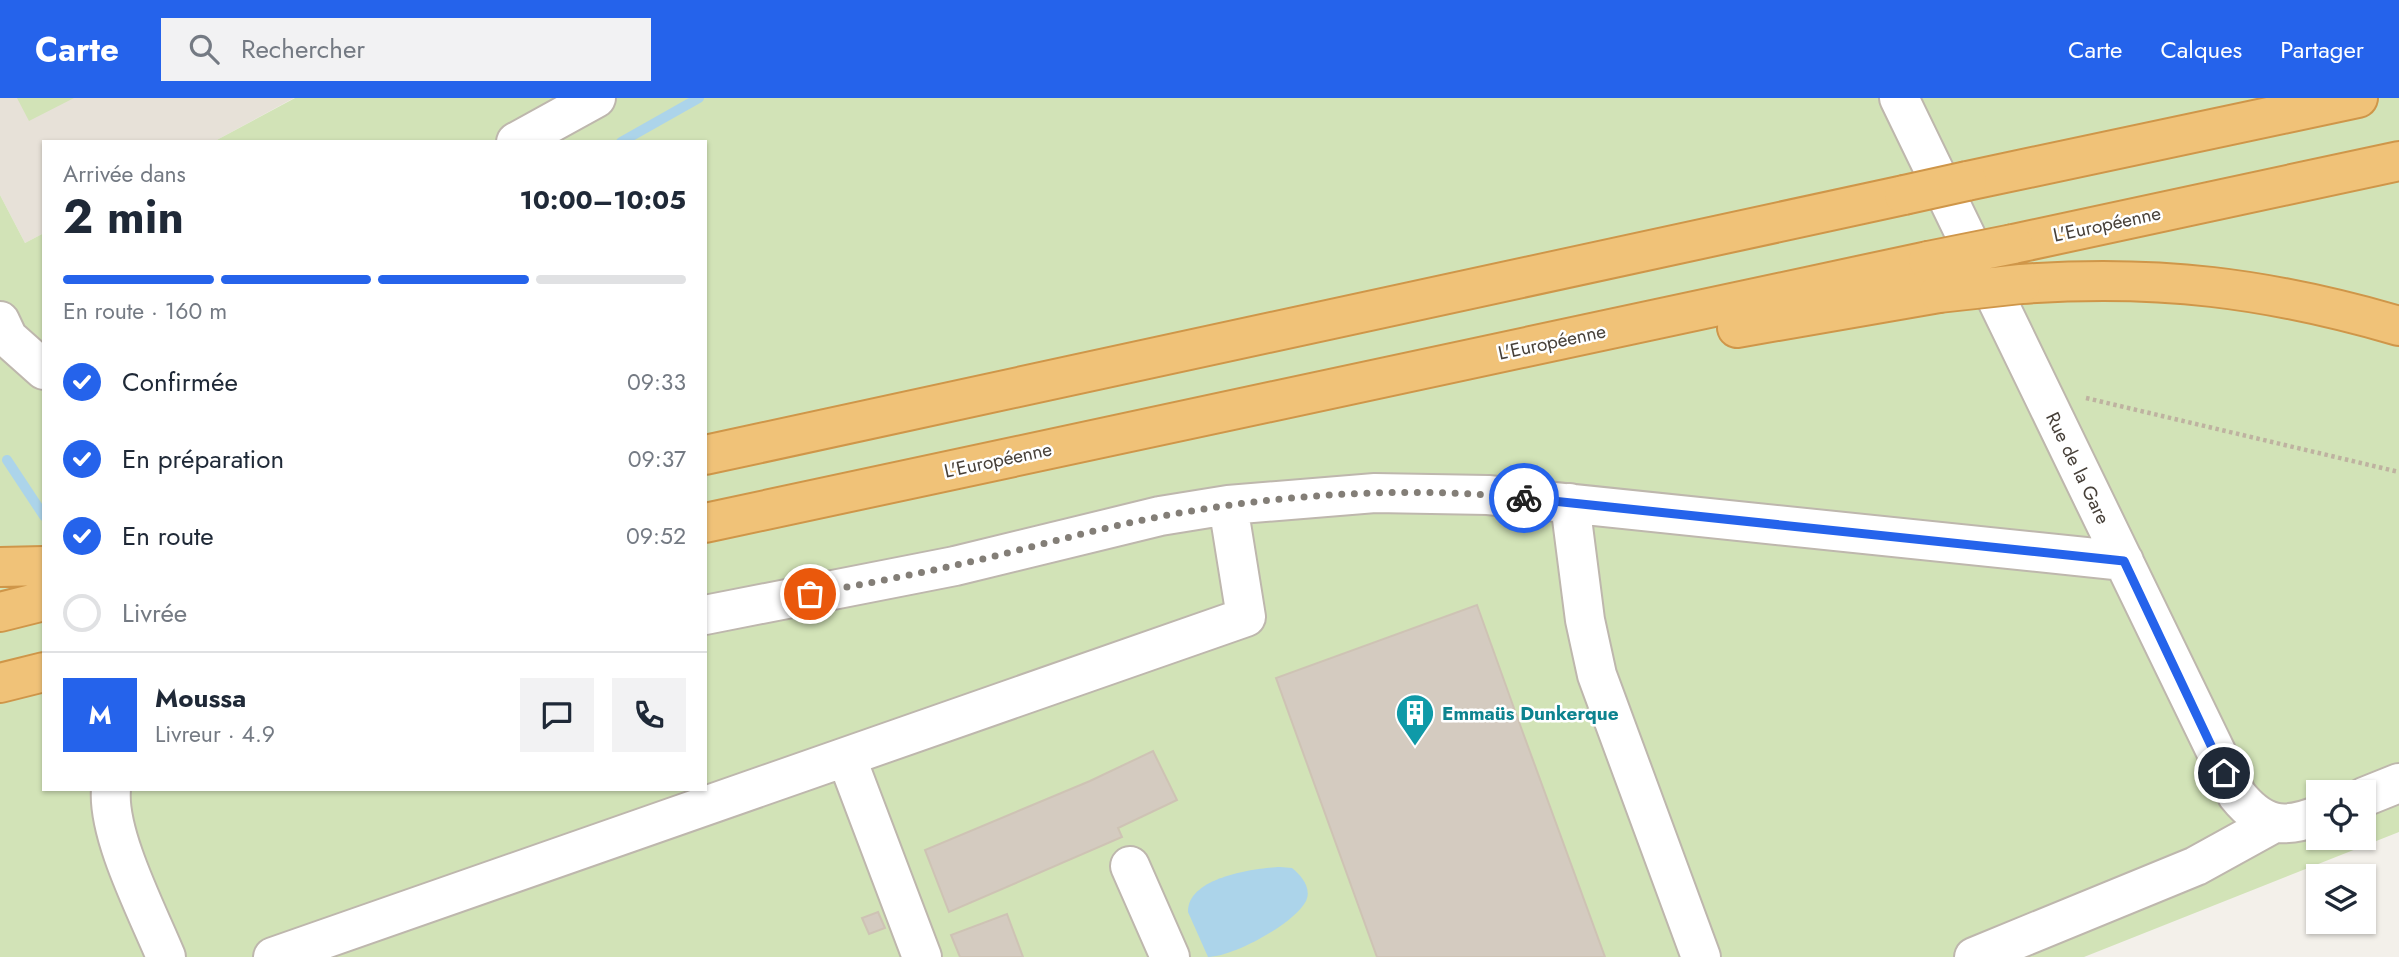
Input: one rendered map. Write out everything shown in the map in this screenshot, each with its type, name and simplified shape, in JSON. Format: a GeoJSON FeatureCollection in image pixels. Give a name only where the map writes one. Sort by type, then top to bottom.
{"type":"FeatureCollection","features":[{"type":"Feature","properties":{"kind":"highway"},"geometry":{"type":"LineString","coordinates":[[2199,132],[2239,98]]}},
{"type":"Feature","properties":{"kind":"highway"},"geometry":{"type":"LineString","coordinates":[[707,456],[2358,98]]}},
{"type":"Feature","properties":{"kind":"highway","name":"L'Européenne"},"geometry":{"type":"LineString","coordinates":[[707,523],[917,477],[1934,277],[2013,244],[2399,161]]}},
{"type":"Feature","properties":{"kind":"highway"},"geometry":{"type":"LineString","coordinates":[[1934,277],[2021,284],[2139,280],[2213,285],[2331,306],[2399,326]]}},
{"type":"Feature","properties":{"kind":"highway"},"geometry":{"type":"LineString","coordinates":[[0,567],[42,566]]}},
{"type":"Feature","properties":{"kind":"highway"},"geometry":{"type":"LineString","coordinates":[[0,612],[42,602]]}},
{"type":"Feature","properties":{"kind":"highway"},"geometry":{"type":"LineString","coordinates":[[0,682],[42,672]]}},
{"type":"Feature","properties":{"kind":"street"},"geometry":{"type":"LineString","coordinates":[[520,140],[596,98]]}},
{"type":"Feature","properties":{"kind":"street","name":"Rue de la Gare"},"geometry":{"type":"LineString","coordinates":[[1899,98],[2231,784],[2248,808],[2274,823]]}},
{"type":"Feature","properties":{"kind":"street"},"geometry":{"type":"LineString","coordinates":[[0,321],[8,338],[42,368]]}},
{"type":"Feature","properties":{"kind":"street"},"geometry":{"type":"LineString","coordinates":[[707,615],[955,566],[1149,519],[1228,505],[1407,492],[1488,495],[2124,561]]}},
{"type":"Feature","properties":{"kind":"street"},"geometry":{"type":"LineString","coordinates":[[1570,503],[1585,620],[1597,676],[1701,957]]}},
{"type":"Feature","properties":{"kind":"street"},"geometry":{"type":"LineString","coordinates":[[273,957],[846,759],[1246,617],[1228,505]]}},
{"type":"Feature","properties":{"kind":"street"},"geometry":{"type":"LineString","coordinates":[[846,759],[922,957]]}},
{"type":"Feature","properties":{"kind":"street"},"geometry":{"type":"LineString","coordinates":[[2376,792],[2399,783]]}},
{"type":"Feature","properties":{"kind":"street"},"geometry":{"type":"LineString","coordinates":[[111,791],[111,807],[119,841],[166,957]]}},
{"type":"Feature","properties":{"kind":"street"},"geometry":{"type":"LineString","coordinates":[[1974,957],[2196,866],[2274,823],[2299,824],[2306,821]]}},
{"type":"Feature","properties":{"kind":"street"},"geometry":{"type":"LineString","coordinates":[[1130,866],[1170,957]]}},
{"type":"Feature","properties":{"kind":"path"},"geometry":{"type":"LineString","coordinates":[[2037,387],[2399,472]]}},
{"type":"Feature","properties":{"kind":"shaded area"},"geometry":{"type":"Polygon","coordinates":[[[0,98],[294,98],[217,140],[42,140],[42,234],[25,243],[0,195],[0,98]]]}},
{"type":"Feature","properties":{"kind":"green space"},"geometry":{"type":"Polygon","coordinates":[[[17,98],[74,98],[29,121],[17,98]]]}},
{"type":"Feature","properties":{"kind":"green space"},"geometry":{"type":"Polygon","coordinates":[[[295,98],[2399,98],[2399,832],[2376,841],[2376,780],[2306,780],[2306,850],[2354,850],[2318,864],[2306,864],[2306,869],[2084,957],[0,957],[0,195],[25,243],[42,234],[42,791],[707,791],[707,140],[217,140],[295,98]]]}},
{"type":"Feature","properties":{"kind":"water"},"geometry":{"type":"Polygon","coordinates":[[[1292,868],[1305,882],[1308,891],[1306,901],[1299,910],[1262,938],[1219,956],[1208,957],[1188,912],[1191,900],[1199,890],[1240,872],[1292,868]]]}},
{"type":"Feature","properties":{"kind":"building","name":"Emmaüs Dunkerque"},"geometry":{"type":"Polygon","coordinates":[[[1477,605],[1605,957],[1377,957],[1276,678],[1477,605]]]}},
{"type":"Feature","properties":{"kind":"building"},"geometry":{"type":"Polygon","coordinates":[[[1153,751],[1177,800],[1118,828],[1122,837],[949,912],[925,850],[1090,781],[1153,751]]]}},
{"type":"Feature","properties":{"kind":"building"},"geometry":{"type":"Polygon","coordinates":[[[878,912],[885,928],[869,934],[862,918],[878,912]]]}},
{"type":"Feature","properties":{"kind":"building"},"geometry":{"type":"Polygon","coordinates":[[[1007,914],[1023,957],[960,957],[951,935],[1007,914]]]}},
{"type":"Feature","properties":{"kind":"waterway"},"geometry":{"type":"LineString","coordinates":[[625,140],[699,98]]}},
{"type":"Feature","properties":{"kind":"waterway"},"geometry":{"type":"LineString","coordinates":[[7,460],[42,513]]}},
{"type":"Feature","properties":{"kind":"way so far"},"geometry":{"type":"LineString","coordinates":[[810,594],[955,566],[1160,516],[1228,505],[1407,492],[1524,498]]}},
{"type":"Feature","properties":{"kind":"place","name":"Emmaüs Dunkerque"},"geometry":{"type":"Point","coordinates":[1415,747]}},
{"type":"Feature","properties":{"kind":"route"},"geometry":{"type":"LineString","coordinates":[[1524,498],[2124,561],[2224,773]]}}]}
